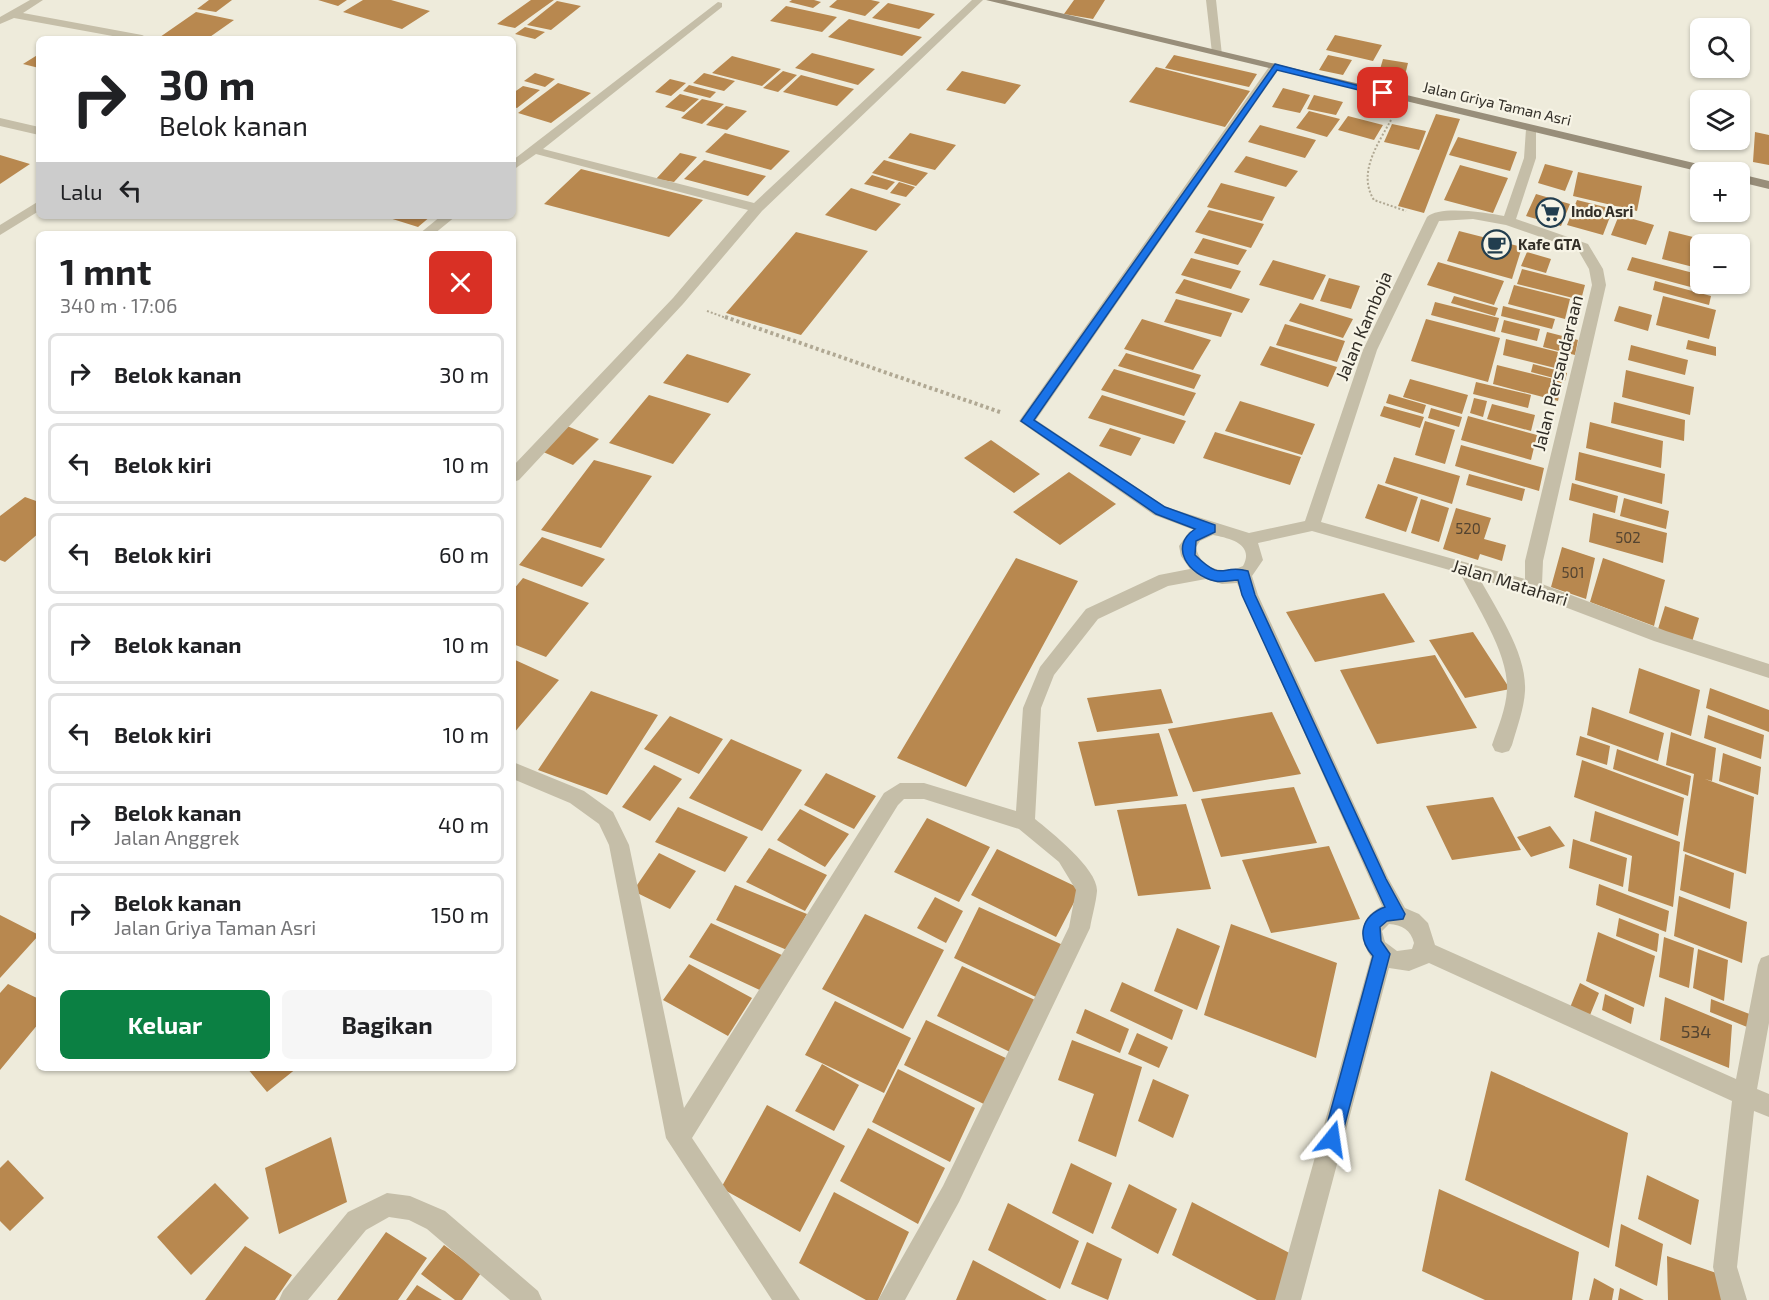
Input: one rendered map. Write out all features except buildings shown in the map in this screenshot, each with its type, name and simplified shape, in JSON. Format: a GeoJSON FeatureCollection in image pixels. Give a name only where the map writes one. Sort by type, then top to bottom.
{"type":"FeatureCollection","features":[{"type":"Feature","properties":{"kind":"street"},"geometry":{"type":"LineString","coordinates":[[0,21],[38,0]]}},
{"type":"Feature","properties":{"kind":"street"},"geometry":{"type":"LineString","coordinates":[[516,473],[678,301],[757,208],[978,0]]}},
{"type":"Feature","properties":{"kind":"street","name":"Jalan Griya Taman Asri"},"geometry":{"type":"LineString","coordinates":[[991,0],[1218,52],[1690,166]]}},
{"type":"Feature","properties":{"kind":"street"},"geometry":{"type":"LineString","coordinates":[[1211,0],[1218,52]]}},
{"type":"Feature","properties":{"kind":"street"},"geometry":{"type":"LineString","coordinates":[[516,164],[718,5]]}},
{"type":"Feature","properties":{"kind":"street"},"geometry":{"type":"LineString","coordinates":[[12,14],[131,36]]}},
{"type":"Feature","properties":{"kind":"street"},"geometry":{"type":"LineString","coordinates":[[1211,529],[1160,511],[1027,421],[1275,66]]}},
{"type":"Feature","properties":{"kind":"street"},"geometry":{"type":"LineString","coordinates":[[0,122],[36,130]]}},
{"type":"Feature","properties":{"kind":"street"},"geometry":{"type":"LineString","coordinates":[[1434,218],[1473,215],[1509,221],[1530,158],[1532,129]]}},
{"type":"Feature","properties":{"kind":"street"},"geometry":{"type":"LineString","coordinates":[[534,150],[757,208]]}},
{"type":"Feature","properties":{"kind":"street"},"geometry":{"type":"LineString","coordinates":[[1750,180],[1769,185]]}},
{"type":"Feature","properties":{"kind":"street"},"geometry":{"type":"LineString","coordinates":[[0,231],[36,208]]}},
{"type":"Feature","properties":{"kind":"street","name":"Jalan Kamboja"},"geometry":{"type":"LineString","coordinates":[[1312,525],[1370,350],[1434,218]]}},
{"type":"Feature","properties":{"kind":"street"},"geometry":{"type":"LineString","coordinates":[[430,231],[445,219]]}},
{"type":"Feature","properties":{"kind":"street","name":"Jalan Persaudaraan"},"geometry":{"type":"LineString","coordinates":[[1509,221],[1583,247],[1596,269],[1599,285],[1534,561],[1533,588]]}},
{"type":"Feature","properties":{"kind":"street","name":"Jalan Matahari"},"geometry":{"type":"LineString","coordinates":[[1247,540],[1312,525],[1533,588],[1660,636],[1769,671]]}},
{"type":"Feature","properties":{"kind":"street"},"geometry":{"type":"LineString","coordinates":[[1025,822],[1032,708],[1046,672],[1092,614],[1165,580],[1205,573],[1218,577],[1243,574],[1251,568],[1255,559],[1253,549],[1247,540],[1224,529],[1199,532],[1191,538],[1187,547],[1188,556],[1205,573]]}},
{"type":"Feature","properties":{"kind":"street"},"geometry":{"type":"LineString","coordinates":[[1466,569],[1511,661],[1516,680],[1516,695],[1502,745]]}},
{"type":"Feature","properties":{"kind":"street"},"geometry":{"type":"LineString","coordinates":[[1243,574],[1249,595],[1380,884],[1397,914]]}},
{"type":"Feature","properties":{"kind":"street"},"geometry":{"type":"LineString","coordinates":[[516,771],[577,797],[606,818],[619,845],[678,1138],[787,1300]]}},
{"type":"Feature","properties":{"kind":"street"},"geometry":{"type":"LineString","coordinates":[[678,1138],[891,799],[900,791],[924,791],[1025,822],[1066,856],[1087,889],[1079,928],[951,1194],[891,1300]]}},
{"type":"Feature","properties":{"kind":"street"},"geometry":{"type":"LineString","coordinates":[[1386,914],[1397,914],[1413,921],[1424,936],[1425,951],[1421,956],[1407,963],[1382,954],[1374,945],[1371,935],[1372,926],[1377,918],[1386,914]]}},
{"type":"Feature","properties":{"kind":"street"},"geometry":{"type":"LineString","coordinates":[[1425,951],[1769,1106]]}},
{"type":"Feature","properties":{"kind":"street"},"geometry":{"type":"LineString","coordinates":[[1288,1300],[1382,954]]}},
{"type":"Feature","properties":{"kind":"street"},"geometry":{"type":"LineString","coordinates":[[1734,1300],[1725,1267],[1744,1095],[1769,965]]}},
{"type":"Feature","properties":{"kind":"street"},"geometry":{"type":"LineString","coordinates":[[292,1300],[357,1221],[387,1205],[410,1208],[436,1220],[529,1300]]}},
{"type":"Feature","properties":{"kind":"path"},"geometry":{"type":"LineString","coordinates":[[1403,98],[1380,142],[1367,174],[1366,188],[1376,201],[1434,218]]}},
{"type":"Feature","properties":{"kind":"path"},"geometry":{"type":"LineString","coordinates":[[678,301],[1027,421]]}},
{"type":"Feature","properties":{"kind":"place","name":"Indo Asri"},"geometry":{"type":"Point","coordinates":[1550,212]}},
{"type":"Feature","properties":{"kind":"place","name":"Kafe GTA"},"geometry":{"type":"Point","coordinates":[1497,245]}},
{"type":"Feature","properties":{"kind":"route"},"geometry":{"type":"LineString","coordinates":[[1332,1139],[1382,954],[1374,945],[1371,935],[1372,926],[1377,918],[1386,914],[1397,914],[1380,884],[1249,595],[1243,574],[1218,577],[1205,573],[1195,566],[1188,556],[1187,547],[1191,538],[1199,532],[1211,529],[1160,511],[1027,421],[1228,137],[1275,66],[1383,93]]}}]}
